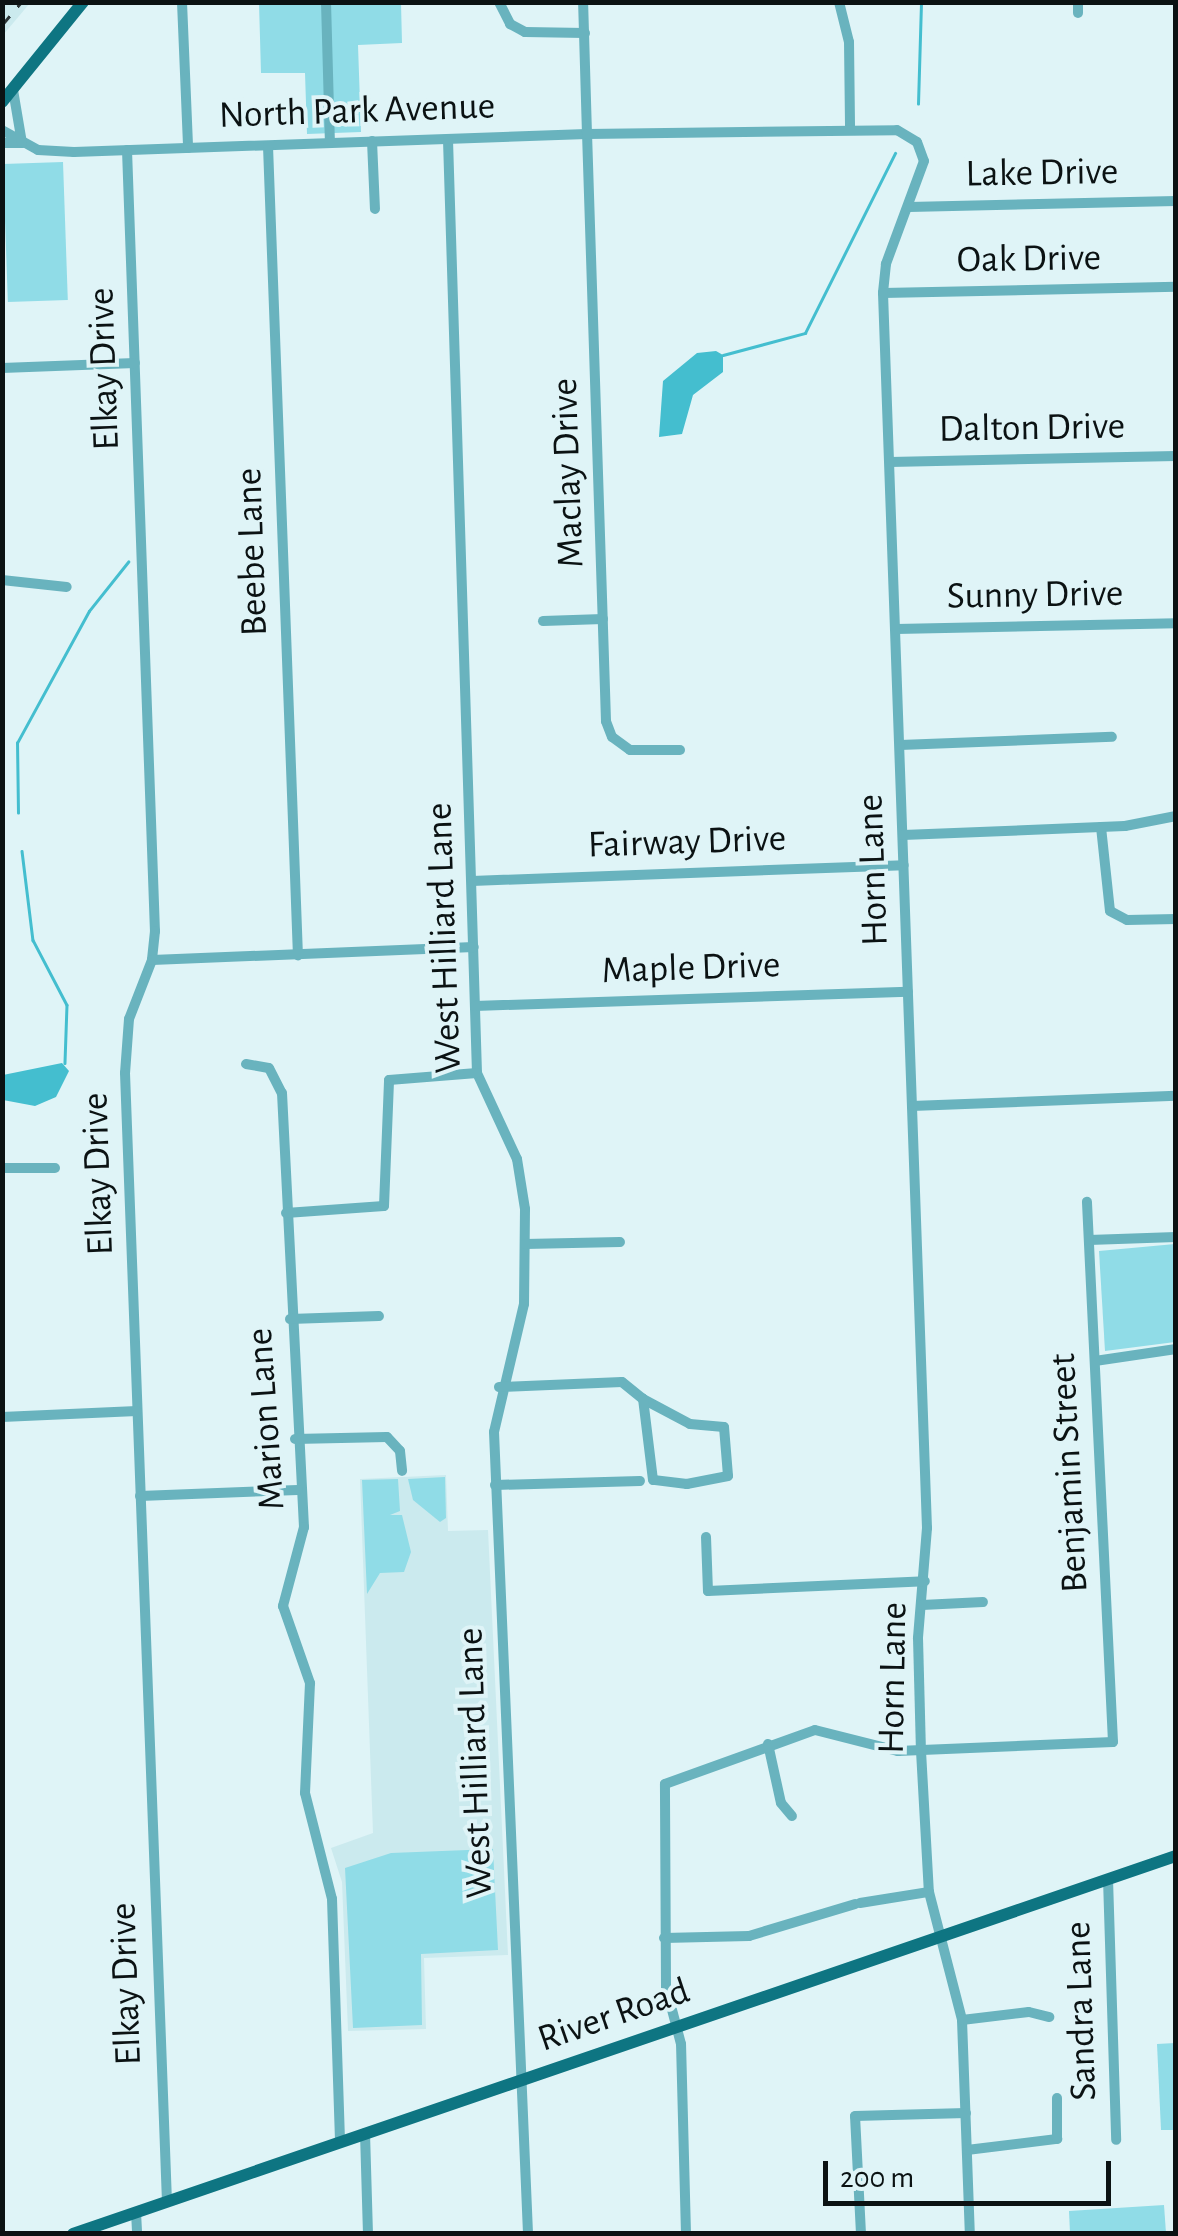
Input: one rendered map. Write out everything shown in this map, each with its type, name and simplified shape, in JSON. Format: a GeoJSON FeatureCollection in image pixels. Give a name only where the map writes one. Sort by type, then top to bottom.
{"type":"FeatureCollection","features":[{"type":"Feature","properties":{"kind":"main road"},"geometry":{"type":"LineString","coordinates":[[2,102],[83,2]]}},
{"type":"Feature","properties":{"kind":"main road","name":"River Road"},"geometry":{"type":"LineString","coordinates":[[72,2234],[1176,1856]]}},
{"type":"Feature","properties":{"kind":"street"},"geometry":{"type":"LineString","coordinates":[[182,2],[188,148]]}},
{"type":"Feature","properties":{"kind":"street"},"geometry":{"type":"LineString","coordinates":[[326,2],[330,143]]}},
{"type":"Feature","properties":{"kind":"street"},"geometry":{"type":"LineString","coordinates":[[499,2],[510,24],[525,32],[584,33]]}},
{"type":"Feature","properties":{"kind":"street"},"geometry":{"type":"LineString","coordinates":[[584,2],[588,134]]}},
{"type":"Feature","properties":{"kind":"street"},"geometry":{"type":"LineString","coordinates":[[838,2],[848,42],[850,126]]}},
{"type":"Feature","properties":{"kind":"street"},"geometry":{"type":"LineString","coordinates":[[2,143],[22,143],[14,88]]}},
{"type":"Feature","properties":{"kind":"street","name":"Horn Lane"},"geometry":{"type":"LineString","coordinates":[[588,134],[850,126],[897,130],[918,142],[924,161],[886,264],[883,293],[926,1581],[922,1605],[921,1751],[929,1892],[962,2020],[970,2234]]}},
{"type":"Feature","properties":{"kind":"street","name":"North Park Avenue"},"geometry":{"type":"LineString","coordinates":[[2,130],[45,152],[588,134]]}},
{"type":"Feature","properties":{"kind":"street","name":"Maclay Drive"},"geometry":{"type":"LineString","coordinates":[[588,134],[603,619],[612,736],[633,751],[680,750]]}},
{"type":"Feature","properties":{"kind":"street","name":"West Hilliard Lane"},"geometry":{"type":"LineString","coordinates":[[448,140],[477,1074],[520,1170],[526,1244],[521,1319],[499,1388],[495,1485],[528,2234]]}},
{"type":"Feature","properties":{"kind":"street"},"geometry":{"type":"LineString","coordinates":[[372,142],[375,209]]}},
{"type":"Feature","properties":{"kind":"street","name":"Beebe Lane"},"geometry":{"type":"LineString","coordinates":[[268,146],[298,955]]}},
{"type":"Feature","properties":{"kind":"street","name":"Elkay Drive"},"geometry":{"type":"LineString","coordinates":[[128,150],[152,960],[129,1018],[125,1056],[168,2201]]}},
{"type":"Feature","properties":{"kind":"street","name":"Lake Drive"},"geometry":{"type":"LineString","coordinates":[[909,207],[1176,201]]}},
{"type":"Feature","properties":{"kind":"street","name":"Oak Drive"},"geometry":{"type":"LineString","coordinates":[[883,293],[1176,287]]}},
{"type":"Feature","properties":{"kind":"street"},"geometry":{"type":"LineString","coordinates":[[2,368],[135,363]]}},
{"type":"Feature","properties":{"kind":"street","name":"Dalton Drive"},"geometry":{"type":"LineString","coordinates":[[890,462],[1176,456]]}},
{"type":"Feature","properties":{"kind":"street"},"geometry":{"type":"LineString","coordinates":[[2,580],[67,587]]}},
{"type":"Feature","properties":{"kind":"street"},"geometry":{"type":"LineString","coordinates":[[543,621],[603,619]]}},
{"type":"Feature","properties":{"kind":"street","name":"Sunny Drive"},"geometry":{"type":"LineString","coordinates":[[896,629],[1176,623]]}},
{"type":"Feature","properties":{"kind":"street"},"geometry":{"type":"LineString","coordinates":[[900,745],[1112,737]]}},
{"type":"Feature","properties":{"kind":"street"},"geometry":{"type":"LineString","coordinates":[[904,836],[1101,826],[1176,816]]}},
{"type":"Feature","properties":{"kind":"street"},"geometry":{"type":"LineString","coordinates":[[1101,826],[1104,893],[1114,915],[1176,919]]}},
{"type":"Feature","properties":{"kind":"street","name":"Fairway Drive"},"geometry":{"type":"LineString","coordinates":[[472,881],[904,865]]}},
{"type":"Feature","properties":{"kind":"street"},"geometry":{"type":"LineString","coordinates":[[152,960],[474,947]]}},
{"type":"Feature","properties":{"kind":"street","name":"Maple Drive"},"geometry":{"type":"LineString","coordinates":[[476,1006],[908,992]]}},
{"type":"Feature","properties":{"kind":"street","name":"Marion Lane"},"geometry":{"type":"LineString","coordinates":[[246,1064],[269,1068],[281,1085],[295,1439],[304,1526],[283,1606],[310,1683],[305,1793],[332,1898],[340,2142]]}},
{"type":"Feature","properties":{"kind":"street"},"geometry":{"type":"LineString","coordinates":[[286,1213],[387,1208],[385,1096],[389,1074],[477,1074]]}},
{"type":"Feature","properties":{"kind":"street"},"geometry":{"type":"LineString","coordinates":[[912,1106],[1176,1096]]}},
{"type":"Feature","properties":{"kind":"street"},"geometry":{"type":"LineString","coordinates":[[2,1168],[55,1168]]}},
{"type":"Feature","properties":{"kind":"street","name":"Benjamin Street"},"geometry":{"type":"LineString","coordinates":[[921,1751],[1113,1742],[1087,1202]]}},
{"type":"Feature","properties":{"kind":"street"},"geometry":{"type":"LineString","coordinates":[[1089,1240],[1176,1237]]}},
{"type":"Feature","properties":{"kind":"street"},"geometry":{"type":"LineString","coordinates":[[526,1244],[620,1242]]}},
{"type":"Feature","properties":{"kind":"street"},"geometry":{"type":"LineString","coordinates":[[290,1319],[378,1316]]}},
{"type":"Feature","properties":{"kind":"street"},"geometry":{"type":"LineString","coordinates":[[1095,1361],[1176,1349]]}},
{"type":"Feature","properties":{"kind":"street"},"geometry":{"type":"LineString","coordinates":[[499,1388],[622,1382],[690,1424],[724,1427],[728,1476],[687,1484],[653,1480],[644,1399]]}},
{"type":"Feature","properties":{"kind":"street"},"geometry":{"type":"LineString","coordinates":[[2,1418],[137,1411]]}},
{"type":"Feature","properties":{"kind":"street"},"geometry":{"type":"LineString","coordinates":[[295,1439],[387,1437],[400,1452],[402,1471]]}},
{"type":"Feature","properties":{"kind":"street"},"geometry":{"type":"LineString","coordinates":[[495,1485],[640,1481]]}},
{"type":"Feature","properties":{"kind":"street"},"geometry":{"type":"LineString","coordinates":[[140,1496],[298,1490]]}},
{"type":"Feature","properties":{"kind":"street"},"geometry":{"type":"LineString","coordinates":[[706,1538],[708,1591],[926,1581]]}},
{"type":"Feature","properties":{"kind":"street"},"geometry":{"type":"LineString","coordinates":[[922,1605],[983,1602]]}},
{"type":"Feature","properties":{"kind":"street"},"geometry":{"type":"LineString","coordinates":[[686,2234],[676,2027],[667,1995],[664,1938],[663,1788],[681,1774],[825,1729],[888,1750],[921,1751]]}},
{"type":"Feature","properties":{"kind":"street"},"geometry":{"type":"LineString","coordinates":[[768,1744],[782,1803],[792,1816]]}},
{"type":"Feature","properties":{"kind":"street","name":"Sandra Lane"},"geometry":{"type":"LineString","coordinates":[[1108,1879],[1116,2140]]}},
{"type":"Feature","properties":{"kind":"street"},"geometry":{"type":"LineString","coordinates":[[664,1938],[749,1936],[858,1903],[929,1892]]}},
{"type":"Feature","properties":{"kind":"street"},"geometry":{"type":"LineString","coordinates":[[962,2020],[1028,2012],[1049,2017]]}},
{"type":"Feature","properties":{"kind":"street"},"geometry":{"type":"LineString","coordinates":[[966,2150],[1057,2138],[1057,2098]]}},
{"type":"Feature","properties":{"kind":"street"},"geometry":{"type":"LineString","coordinates":[[860,2234],[856,2116],[966,2113]]}},
{"type":"Feature","properties":{"kind":"street"},"geometry":{"type":"LineString","coordinates":[[365,2134],[368,2234]]}},
{"type":"Feature","properties":{"kind":"street"},"geometry":{"type":"LineString","coordinates":[[136,2212],[137,2234]]}},
{"type":"Feature","properties":{"kind":"shaded area"},"geometry":{"type":"Polygon","coordinates":[[[2,3],[30,3],[3,35],[2,3]]]}},
{"type":"Feature","properties":{"kind":"shaded area"},"geometry":{"type":"Polygon","coordinates":[[[259,3],[401,3],[402,43],[358,45],[361,132],[307,134],[305,73],[261,73],[259,3]]]}},
{"type":"Feature","properties":{"kind":"shaded area"},"geometry":{"type":"Polygon","coordinates":[[[63,162],[68,300],[8,302],[3,164],[63,162]]]}},
{"type":"Feature","properties":{"kind":"shaded area"},"geometry":{"type":"Polygon","coordinates":[[[716,351],[723,355],[723,372],[693,395],[682,434],[659,437],[663,381],[697,353],[716,351]]]}},
{"type":"Feature","properties":{"kind":"shaded area"},"geometry":{"type":"Polygon","coordinates":[[[62,1063],[69,1071],[56,1097],[35,1106],[3,1100],[3,1075],[62,1063]]]}},
{"type":"Feature","properties":{"kind":"shaded area"},"geometry":{"type":"Polygon","coordinates":[[[1175,1244],[1175,1342],[1105,1351],[1099,1251],[1175,1244]]]}},
{"type":"Feature","properties":{"kind":"shaded area"},"geometry":{"type":"Polygon","coordinates":[[[446,1475],[448,1531],[488,1530],[508,1955],[424,1958],[426,2029],[348,2031],[342,1882],[331,1848],[373,1833],[360,1479],[446,1475]]]}},
{"type":"Feature","properties":{"kind":"shaded area"},"geometry":{"type":"Polygon","coordinates":[[[445,1477],[446,1518],[440,1522],[413,1500],[408,1479],[445,1477]]]}},
{"type":"Feature","properties":{"kind":"shaded area"},"geometry":{"type":"Polygon","coordinates":[[[398,1479],[400,1511],[390,1515],[402,1515],[411,1552],[404,1572],[380,1573],[367,1594],[362,1480],[398,1479]]]}},
{"type":"Feature","properties":{"kind":"shaded area"},"geometry":{"type":"Polygon","coordinates":[[[493,1849],[498,1950],[421,1954],[422,2025],[353,2028],[345,1868],[391,1853],[493,1849]]]}},
{"type":"Feature","properties":{"kind":"shaded area"},"geometry":{"type":"Polygon","coordinates":[[[1175,2043],[1175,2130],[1161,2130],[1157,2044],[1175,2043]]]}},
{"type":"Feature","properties":{"kind":"shaded area"},"geometry":{"type":"Polygon","coordinates":[[[1164,2205],[1166,2233],[1070,2233],[1069,2211],[1164,2205]]]}},
{"type":"Feature","properties":{"kind":"waterway"},"geometry":{"type":"LineString","coordinates":[[918,104],[921,2]]}},
{"type":"Feature","properties":{"kind":"waterway"},"geometry":{"type":"LineString","coordinates":[[723,355],[805,333],[895,153]]}},
{"type":"Feature","properties":{"kind":"waterway"},"geometry":{"type":"LineString","coordinates":[[18,813],[17,743],[89,611],[128,562]]}},
{"type":"Feature","properties":{"kind":"waterway"},"geometry":{"type":"LineString","coordinates":[[22,851],[33,940],[67,1005],[65,1063]]}},
{"type":"Feature","properties":{"kind":"railway"},"geometry":{"type":"LineString","coordinates":[[2,25],[21,2]]}}]}
